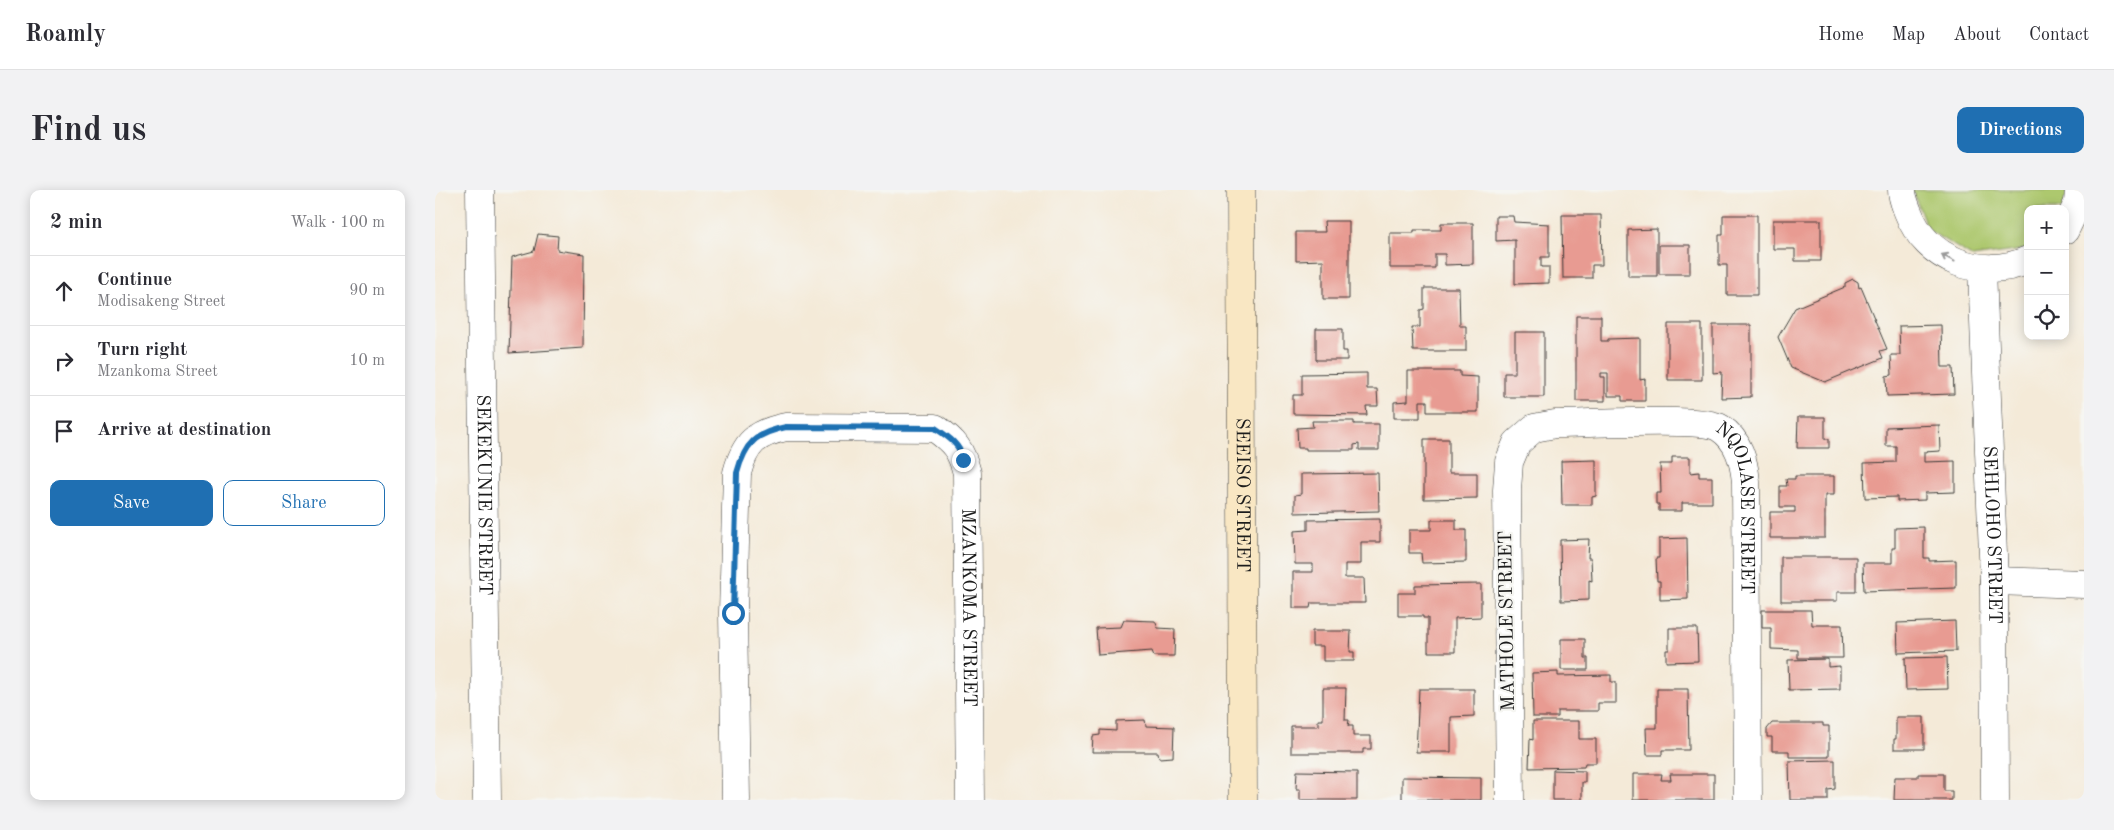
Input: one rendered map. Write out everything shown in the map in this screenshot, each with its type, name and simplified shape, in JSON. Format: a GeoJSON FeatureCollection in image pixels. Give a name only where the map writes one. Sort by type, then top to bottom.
{"type":"FeatureCollection","features":[{"type":"Feature","properties":{"kind":"street","name":"SEKEKUNIE STREET"},"geometry":{"type":"LineString","coordinates":[[480,190],[487,800]]}},
{"type":"Feature","properties":{"kind":"street","name":"SEEISO STREET"},"geometry":{"type":"LineString","coordinates":[[1241,190],[1243,800]]}},
{"type":"Feature","properties":{"kind":"street"},"geometry":{"type":"LineString","coordinates":[[1902,190],[1902,198],[1914,227],[1935,250],[1952,261],[1982,269],[2014,266],[2024,262]]}},
{"type":"Feature","properties":{"kind":"street"},"geometry":{"type":"LineString","coordinates":[[2073,224],[2079,190]]}},
{"type":"Feature","properties":{"kind":"street","name":"SEHLOHO STREET"},"geometry":{"type":"LineString","coordinates":[[1982,269],[1994,581],[1995,800]]}},
{"type":"Feature","properties":{"kind":"street","name":"NQOLASE STREET"},"geometry":{"type":"LineString","coordinates":[[1517,443],[1535,428],[1555,424],[1695,423],[1720,428],[1733,440],[1743,459],[1746,482],[1748,800]]}},
{"type":"Feature","properties":{"kind":"street","name":"MZANKOMA STREET"},"geometry":{"type":"LineString","coordinates":[[735,800],[733,613],[737,473],[741,457],[753,439],[768,430],[786,427],[935,428],[951,440],[962,455],[967,473],[970,800]]}},
{"type":"Feature","properties":{"kind":"street","name":"MATHOLE STREET"},"geometry":{"type":"LineString","coordinates":[[1510,800],[1507,490],[1509,462],[1517,443]]}},
{"type":"Feature","properties":{"kind":"street"},"geometry":{"type":"LineString","coordinates":[[1994,581],[2084,584]]}},
{"type":"Feature","properties":{"kind":"green space"},"geometry":{"type":"Polygon","coordinates":[[[1912,190],[2068,190],[2064,205],[2024,205],[2024,250],[1973,257],[1928,230],[1912,190]]]}},
{"type":"Feature","properties":{"kind":"building"},"geometry":{"type":"Polygon","coordinates":[[[1562,215],[1601,215],[1602,265],[1592,265],[1592,278],[1563,278],[1562,215]]]}},
{"type":"Feature","properties":{"kind":"building"},"geometry":{"type":"Polygon","coordinates":[[[1723,215],[1757,215],[1757,295],[1727,295],[1727,265],[1719,265],[1719,235],[1723,235],[1723,215]]]}},
{"type":"Feature","properties":{"kind":"building"},"geometry":{"type":"Polygon","coordinates":[[[1496,216],[1513,216],[1514,222],[1549,224],[1549,257],[1541,257],[1541,267],[1549,267],[1549,283],[1515,284],[1515,240],[1496,241],[1496,216]]]}},
{"type":"Feature","properties":{"kind":"building"},"geometry":{"type":"Polygon","coordinates":[[[1773,220],[1821,220],[1821,261],[1795,261],[1795,249],[1773,249],[1773,220]]]}},
{"type":"Feature","properties":{"kind":"building"},"geometry":{"type":"Polygon","coordinates":[[[1324,221],[1349,221],[1349,299],[1323,299],[1323,260],[1296,261],[1296,232],[1325,232],[1324,221]]]}},
{"type":"Feature","properties":{"kind":"building"},"geometry":{"type":"Polygon","coordinates":[[[1441,223],[1473,223],[1473,264],[1445,265],[1445,254],[1435,254],[1435,268],[1390,268],[1390,233],[1414,233],[1414,230],[1441,230],[1441,223]]]}},
{"type":"Feature","properties":{"kind":"building"},"geometry":{"type":"Polygon","coordinates":[[[1657,229],[1657,276],[1628,276],[1628,230],[1657,229]]]}},
{"type":"Feature","properties":{"kind":"building"},"geometry":{"type":"Polygon","coordinates":[[[538,234],[558,236],[557,250],[584,254],[583,348],[509,353],[512,257],[534,251],[538,234]]]}},
{"type":"Feature","properties":{"kind":"building"},"geometry":{"type":"Polygon","coordinates":[[[1659,245],[1690,245],[1690,274],[1659,274],[1659,245]]]}},
{"type":"Feature","properties":{"kind":"building"},"geometry":{"type":"Polygon","coordinates":[[[1853,279],[1858,282],[1859,288],[1861,287],[1887,349],[1880,351],[1883,358],[1825,382],[1791,368],[1778,337],[1795,308],[1845,287],[1845,283],[1853,279]]]}},
{"type":"Feature","properties":{"kind":"building"},"geometry":{"type":"Polygon","coordinates":[[[1424,288],[1459,288],[1460,326],[1466,326],[1466,351],[1413,351],[1412,327],[1420,327],[1420,310],[1424,309],[1424,288]]]}},
{"type":"Feature","properties":{"kind":"building"},"geometry":{"type":"Polygon","coordinates":[[[1576,316],[1601,316],[1601,341],[1640,338],[1640,380],[1645,379],[1645,401],[1622,401],[1622,396],[1608,396],[1608,373],[1601,373],[1601,377],[1605,377],[1605,401],[1576,401],[1576,316]]]}},
{"type":"Feature","properties":{"kind":"building"},"geometry":{"type":"Polygon","coordinates":[[[1668,324],[1702,324],[1702,380],[1668,380],[1668,324]]]}},
{"type":"Feature","properties":{"kind":"building"},"geometry":{"type":"Polygon","coordinates":[[[1713,325],[1751,325],[1751,397],[1721,398],[1722,372],[1713,373],[1713,325]]]}},
{"type":"Feature","properties":{"kind":"building"},"geometry":{"type":"Polygon","coordinates":[[[1941,325],[1942,367],[1953,367],[1954,394],[1887,396],[1886,376],[1892,375],[1891,355],[1900,355],[1899,326],[1941,325]]]}},
{"type":"Feature","properties":{"kind":"building"},"geometry":{"type":"Polygon","coordinates":[[[1316,329],[1343,329],[1343,351],[1347,351],[1347,360],[1316,360],[1316,329]]]}},
{"type":"Feature","properties":{"kind":"building"},"geometry":{"type":"Polygon","coordinates":[[[1515,332],[1544,332],[1544,397],[1504,397],[1504,373],[1515,373],[1515,332]]]}},
{"type":"Feature","properties":{"kind":"building"},"geometry":{"type":"Polygon","coordinates":[[[1408,371],[1460,371],[1460,376],[1478,377],[1478,412],[1427,412],[1427,401],[1420,401],[1420,418],[1394,418],[1394,402],[1408,401],[1408,371]]]}},
{"type":"Feature","properties":{"kind":"building"},"geometry":{"type":"Polygon","coordinates":[[[1367,373],[1367,389],[1377,389],[1378,406],[1366,406],[1367,415],[1293,414],[1293,395],[1302,395],[1302,374],[1367,373]]]}},
{"type":"Feature","properties":{"kind":"building"},"geometry":{"type":"Polygon","coordinates":[[[1798,417],[1825,417],[1825,439],[1829,439],[1829,448],[1797,448],[1798,417]]]}},
{"type":"Feature","properties":{"kind":"building"},"geometry":{"type":"Polygon","coordinates":[[[1312,421],[1354,421],[1354,424],[1379,424],[1379,450],[1359,450],[1359,444],[1354,445],[1354,450],[1306,450],[1306,448],[1298,448],[1297,428],[1313,427],[1312,421]]]}},
{"type":"Feature","properties":{"kind":"building"},"geometry":{"type":"Polygon","coordinates":[[[1939,425],[1940,451],[1924,452],[1924,462],[1955,461],[1955,492],[1925,493],[1925,500],[1897,501],[1897,497],[1865,498],[1864,463],[1896,462],[1896,446],[1886,446],[1886,427],[1939,425]]]}},
{"type":"Feature","properties":{"kind":"building"},"geometry":{"type":"Polygon","coordinates":[[[1424,439],[1449,439],[1449,473],[1477,473],[1477,498],[1424,499],[1424,439]]]}},
{"type":"Feature","properties":{"kind":"building"},"geometry":{"type":"Polygon","coordinates":[[[1672,457],[1690,457],[1690,473],[1699,472],[1699,477],[1712,477],[1712,503],[1682,503],[1682,511],[1659,511],[1659,504],[1656,504],[1656,493],[1661,493],[1660,464],[1672,464],[1672,457]]]}},
{"type":"Feature","properties":{"kind":"building"},"geometry":{"type":"Polygon","coordinates":[[[1596,460],[1596,496],[1592,497],[1592,505],[1562,505],[1561,461],[1596,460]]]}},
{"type":"Feature","properties":{"kind":"building"},"geometry":{"type":"Polygon","coordinates":[[[1378,473],[1379,511],[1295,513],[1295,495],[1301,494],[1301,474],[1378,473]]]}},
{"type":"Feature","properties":{"kind":"building"},"geometry":{"type":"Polygon","coordinates":[[[1795,476],[1834,476],[1834,495],[1825,495],[1825,538],[1770,538],[1770,512],[1795,512],[1795,507],[1780,507],[1780,486],[1787,486],[1786,479],[1795,479],[1795,476]]]}},
{"type":"Feature","properties":{"kind":"building"},"geometry":{"type":"Polygon","coordinates":[[[1380,519],[1380,542],[1361,542],[1361,564],[1345,564],[1345,578],[1364,578],[1365,603],[1311,603],[1310,608],[1293,608],[1293,572],[1313,572],[1313,564],[1295,564],[1294,531],[1308,530],[1308,520],[1380,519]]]}},
{"type":"Feature","properties":{"kind":"building"},"geometry":{"type":"Polygon","coordinates":[[[1431,520],[1456,520],[1456,530],[1466,530],[1466,562],[1422,563],[1421,553],[1409,553],[1409,530],[1431,530],[1431,520]]]}},
{"type":"Feature","properties":{"kind":"building"},"geometry":{"type":"Polygon","coordinates":[[[1924,527],[1924,558],[1929,558],[1929,561],[1956,560],[1956,588],[1864,591],[1863,563],[1892,563],[1892,548],[1895,548],[1895,528],[1924,527]]]}},
{"type":"Feature","properties":{"kind":"building"},"geometry":{"type":"Polygon","coordinates":[[[1687,538],[1688,599],[1660,600],[1660,581],[1657,581],[1656,558],[1659,558],[1659,539],[1687,538]]]}},
{"type":"Feature","properties":{"kind":"building"},"geometry":{"type":"Polygon","coordinates":[[[1589,539],[1588,558],[1591,558],[1592,581],[1589,580],[1589,600],[1561,601],[1560,540],[1589,539]]]}},
{"type":"Feature","properties":{"kind":"building"},"geometry":{"type":"Polygon","coordinates":[[[1781,557],[1856,557],[1856,592],[1837,592],[1837,601],[1781,601],[1781,557]]]}},
{"type":"Feature","properties":{"kind":"building"},"geometry":{"type":"Polygon","coordinates":[[[1481,584],[1481,617],[1455,618],[1455,652],[1428,652],[1428,618],[1423,618],[1423,616],[1398,616],[1398,593],[1415,593],[1415,585],[1481,584]]]}},
{"type":"Feature","properties":{"kind":"building"},"geometry":{"type":"Polygon","coordinates":[[[1762,610],[1811,610],[1812,625],[1842,625],[1843,658],[1798,658],[1798,650],[1771,649],[1771,628],[1762,628],[1762,610]]]}},
{"type":"Feature","properties":{"kind":"building"},"geometry":{"type":"Polygon","coordinates":[[[1124,620],[1155,621],[1158,628],[1175,629],[1174,656],[1154,656],[1152,651],[1098,655],[1096,628],[1121,627],[1124,620]]]}},
{"type":"Feature","properties":{"kind":"building"},"geometry":{"type":"Polygon","coordinates":[[[1955,621],[1956,651],[1898,653],[1897,623],[1955,621]]]}},
{"type":"Feature","properties":{"kind":"building"},"geometry":{"type":"Polygon","coordinates":[[[1669,628],[1697,628],[1698,661],[1666,662],[1666,650],[1669,650],[1669,628]]]}},
{"type":"Feature","properties":{"kind":"building"},"geometry":{"type":"Polygon","coordinates":[[[1312,631],[1351,631],[1350,652],[1354,652],[1354,661],[1323,661],[1323,646],[1312,646],[1312,631]]]}},
{"type":"Feature","properties":{"kind":"building"},"geometry":{"type":"Polygon","coordinates":[[[1561,639],[1585,639],[1585,658],[1588,658],[1588,670],[1561,670],[1561,639]]]}},
{"type":"Feature","properties":{"kind":"building"},"geometry":{"type":"Polygon","coordinates":[[[1947,657],[1948,689],[1906,690],[1905,658],[1947,657]]]}},
{"type":"Feature","properties":{"kind":"building"},"geometry":{"type":"Polygon","coordinates":[[[1828,659],[1828,667],[1840,666],[1840,689],[1789,690],[1788,660],[1828,659]]]}},
{"type":"Feature","properties":{"kind":"building"},"geometry":{"type":"Polygon","coordinates":[[[1558,672],[1558,676],[1611,675],[1611,682],[1616,682],[1616,703],[1598,703],[1598,711],[1558,711],[1558,717],[1533,717],[1532,673],[1558,672]]]}},
{"type":"Feature","properties":{"kind":"building"},"geometry":{"type":"Polygon","coordinates":[[[1323,688],[1346,688],[1345,720],[1349,720],[1348,726],[1353,726],[1353,736],[1371,736],[1371,749],[1363,749],[1363,753],[1291,753],[1291,726],[1318,726],[1318,720],[1323,720],[1323,688]]]}},
{"type":"Feature","properties":{"kind":"building"},"geometry":{"type":"Polygon","coordinates":[[[1419,689],[1474,689],[1474,716],[1451,717],[1451,752],[1416,752],[1419,689]]]}},
{"type":"Feature","properties":{"kind":"building"},"geometry":{"type":"Polygon","coordinates":[[[1657,689],[1688,689],[1689,750],[1662,750],[1662,755],[1647,755],[1646,728],[1657,728],[1657,689]]]}},
{"type":"Feature","properties":{"kind":"building"},"geometry":{"type":"Polygon","coordinates":[[[1896,717],[1924,717],[1924,749],[1894,749],[1896,717]]]}},
{"type":"Feature","properties":{"kind":"building"},"geometry":{"type":"Polygon","coordinates":[[[1145,720],[1146,726],[1174,727],[1173,757],[1159,758],[1158,752],[1092,752],[1093,736],[1100,735],[1100,730],[1116,731],[1116,721],[1145,720]]]}},
{"type":"Feature","properties":{"kind":"building"},"geometry":{"type":"Polygon","coordinates":[[[1533,721],[1579,721],[1579,739],[1596,739],[1596,763],[1585,763],[1584,767],[1529,768],[1530,739],[1533,740],[1533,721]]]}},
{"type":"Feature","properties":{"kind":"building"},"geometry":{"type":"Polygon","coordinates":[[[1772,723],[1823,723],[1823,726],[1829,726],[1829,757],[1789,757],[1789,751],[1772,751],[1772,737],[1767,737],[1767,729],[1772,723]]]}},
{"type":"Feature","properties":{"kind":"building"},"geometry":{"type":"Polygon","coordinates":[[[1835,760],[1835,789],[1828,790],[1828,800],[1790,800],[1789,761],[1835,760]]]}},
{"type":"Feature","properties":{"kind":"building"},"geometry":{"type":"Polygon","coordinates":[[[1553,770],[1585,771],[1585,782],[1582,782],[1582,800],[1553,800],[1553,770]]]}},
{"type":"Feature","properties":{"kind":"building"},"geometry":{"type":"Polygon","coordinates":[[[1297,771],[1357,772],[1357,800],[1300,800],[1300,789],[1296,789],[1297,771]]]}},
{"type":"Feature","properties":{"kind":"building"},"geometry":{"type":"Polygon","coordinates":[[[1633,774],[1662,774],[1661,780],[1671,780],[1670,774],[1714,774],[1714,800],[1633,800],[1633,774]]]}},
{"type":"Feature","properties":{"kind":"building"},"geometry":{"type":"Polygon","coordinates":[[[1918,774],[1944,774],[1944,791],[1952,791],[1952,800],[1894,800],[1895,777],[1918,777],[1918,774]]]}},
{"type":"Feature","properties":{"kind":"building"},"geometry":{"type":"Polygon","coordinates":[[[1402,777],[1481,778],[1481,800],[1402,800],[1402,777]]]}},
{"type":"Feature","properties":{"kind":"route"},"geometry":{"type":"LineString","coordinates":[[733,613],[737,473],[741,457],[753,439],[768,430],[786,427],[935,428],[951,440],[962,455],[963,460]]}}]}
